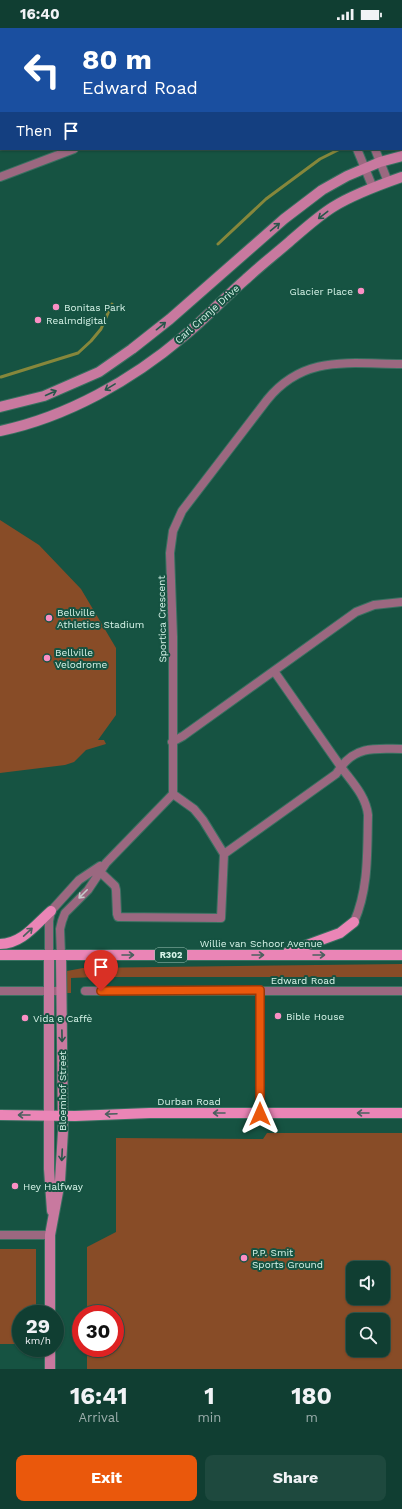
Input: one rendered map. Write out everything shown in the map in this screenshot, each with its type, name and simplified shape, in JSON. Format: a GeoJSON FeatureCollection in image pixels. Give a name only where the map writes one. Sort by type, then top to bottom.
{"type":"FeatureCollection","features":[{"type":"Feature","properties":{"kind":"main road","name":"Carl Cronje Drive"},"geometry":{"type":"LineString","coordinates":[[0,407],[44,396],[99,372],[159,328],[284,219],[334,182],[380,162],[402,156]]}},
{"type":"Feature","properties":{"kind":"main road","name":"Carl Cronje Drive"},"geometry":{"type":"LineString","coordinates":[[0,431],[20,427],[82,404],[144,367],[184,336],[246,278],[298,234],[332,208],[373,188],[402,177]]}},
{"type":"Feature","properties":{"kind":"main road"},"geometry":{"type":"LineString","coordinates":[[0,944],[7,944],[17,940],[51,911]]}},
{"type":"Feature","properties":{"kind":"main road"},"geometry":{"type":"LineString","coordinates":[[280,955],[340,933],[354,922]]}},
{"type":"Feature","properties":{"kind":"main road","name":"Willie van Schoor Avenue"},"geometry":{"type":"LineString","coordinates":[[0,955],[402,955]]}},
{"type":"Feature","properties":{"kind":"main road","name":"Bloemhof Street"},"geometry":{"type":"LineString","coordinates":[[49,955],[49,1169],[52,1231],[50,1305]]}},
{"type":"Feature","properties":{"kind":"main road","name":"Bloemhof Street"},"geometry":{"type":"LineString","coordinates":[[52,1231],[60,1181],[62,1116],[61,955]]}},
{"type":"Feature","properties":{"kind":"main road","name":"Durban Road"},"geometry":{"type":"LineString","coordinates":[[0,1115],[62,1116],[150,1113],[402,1113]]}},
{"type":"Feature","properties":{"kind":"main road"},"geometry":{"type":"LineString","coordinates":[[50,1357],[50,1369]]}},
{"type":"Feature","properties":{"kind":"street"},"geometry":{"type":"LineString","coordinates":[[0,177],[71,150]]}},
{"type":"Feature","properties":{"kind":"street"},"geometry":{"type":"LineString","coordinates":[[358,150],[373,188]]}},
{"type":"Feature","properties":{"kind":"street"},"geometry":{"type":"LineString","coordinates":[[375,150],[388,182]]}},
{"type":"Feature","properties":{"kind":"street","name":"Sportica Crescent"},"geometry":{"type":"LineString","coordinates":[[173,794],[173,637],[170,553],[173,531],[182,511],[274,392],[289,379],[306,370],[326,364],[402,364]]}},
{"type":"Feature","properties":{"kind":"street"},"geometry":{"type":"LineString","coordinates":[[172,742],[183,736],[356,612],[378,604],[402,602]]}},
{"type":"Feature","properties":{"kind":"street"},"geometry":{"type":"LineString","coordinates":[[274,670],[363,798],[367,806],[366,878],[361,905],[354,922]]}},
{"type":"Feature","properties":{"kind":"street"},"geometry":{"type":"LineString","coordinates":[[224,854],[336,774],[347,759],[365,750],[402,749]]}},
{"type":"Feature","properties":{"kind":"street"},"geometry":{"type":"LineString","coordinates":[[61,955],[62,921],[66,913],[88,890],[99,870],[173,794],[194,809],[203,820],[224,854],[222,918],[118,917],[116,914],[115,886],[99,870]]}},
{"type":"Feature","properties":{"kind":"street"},"geometry":{"type":"LineString","coordinates":[[49,955],[51,911],[78,880],[99,870]]}},
{"type":"Feature","properties":{"kind":"street"},"geometry":{"type":"LineString","coordinates":[[260,990],[260,1114]]}},
{"type":"Feature","properties":{"kind":"street"},"geometry":{"type":"LineString","coordinates":[[0,991],[61,991]]}},
{"type":"Feature","properties":{"kind":"street","name":"Edward Road"},"geometry":{"type":"LineString","coordinates":[[85,991],[402,991]]}},
{"type":"Feature","properties":{"kind":"street"},"geometry":{"type":"LineString","coordinates":[[0,1235],[52,1231]]}},
{"type":"Feature","properties":{"kind":"shaded area","name":"Bellville Athletics Stadium"},"geometry":{"type":"Polygon","coordinates":[[[0,520],[39,545],[81,589],[116,648],[116,715],[98,740],[104,740],[106,744],[86,750],[74,762],[65,765],[0,773],[0,520]]]}},
{"type":"Feature","properties":{"kind":"shaded area"},"geometry":{"type":"Polygon","coordinates":[[[402,964],[402,977],[106,977],[103,970],[97,970],[94,977],[71,978],[71,993],[67,993],[67,971],[83,968],[402,964]]]}},
{"type":"Feature","properties":{"kind":"shaded area","name":"P.P. Smit Sports Ground"},"geometry":{"type":"Polygon","coordinates":[[[267,1133],[402,1133],[402,1369],[87,1369],[87,1357],[124,1357],[124,1305],[87,1305],[87,1247],[116,1232],[116,1138],[263,1139],[267,1133]]]}},
{"type":"Feature","properties":{"kind":"shaded area"},"geometry":{"type":"Polygon","coordinates":[[[0,1249],[36,1249],[36,1305],[12,1305],[12,1344],[0,1344],[0,1249]]]}},
{"type":"Feature","properties":{"kind":"waterway"},"geometry":{"type":"LineString","coordinates":[[218,244],[266,199],[320,159],[338,150]]}},
{"type":"Feature","properties":{"kind":"waterway"},"geometry":{"type":"LineString","coordinates":[[1,377],[78,353],[101,329],[112,304]]}},
{"type":"Feature","properties":{"kind":"place","name":"Glacier Place"},"geometry":{"type":"Point","coordinates":[361,291]}},
{"type":"Feature","properties":{"kind":"place","name":"Bonitas Park"},"geometry":{"type":"Point","coordinates":[56,307]}},
{"type":"Feature","properties":{"kind":"place","name":"Realmdigital"},"geometry":{"type":"Point","coordinates":[38,320]}},
{"type":"Feature","properties":{"kind":"place","name":"Bellville Athletics Stadium"},"geometry":{"type":"Point","coordinates":[49,618]}},
{"type":"Feature","properties":{"kind":"place","name":"Bellville Velodrome"},"geometry":{"type":"Point","coordinates":[47,658]}},
{"type":"Feature","properties":{"kind":"place","name":"Bible House"},"geometry":{"type":"Point","coordinates":[278,1016]}},
{"type":"Feature","properties":{"kind":"place","name":"Vida e Caffè"},"geometry":{"type":"Point","coordinates":[25,1018]}},
{"type":"Feature","properties":{"kind":"place","name":"Hey Halfway"},"geometry":{"type":"Point","coordinates":[15,1186]}},
{"type":"Feature","properties":{"kind":"place","name":"P.P. Smit Sports Ground"},"geometry":{"type":"Point","coordinates":[244,1258]}},
{"type":"Feature","properties":{"kind":"route"},"geometry":{"type":"LineString","coordinates":[[101,991],[260,990],[260,1114]]}}]}
